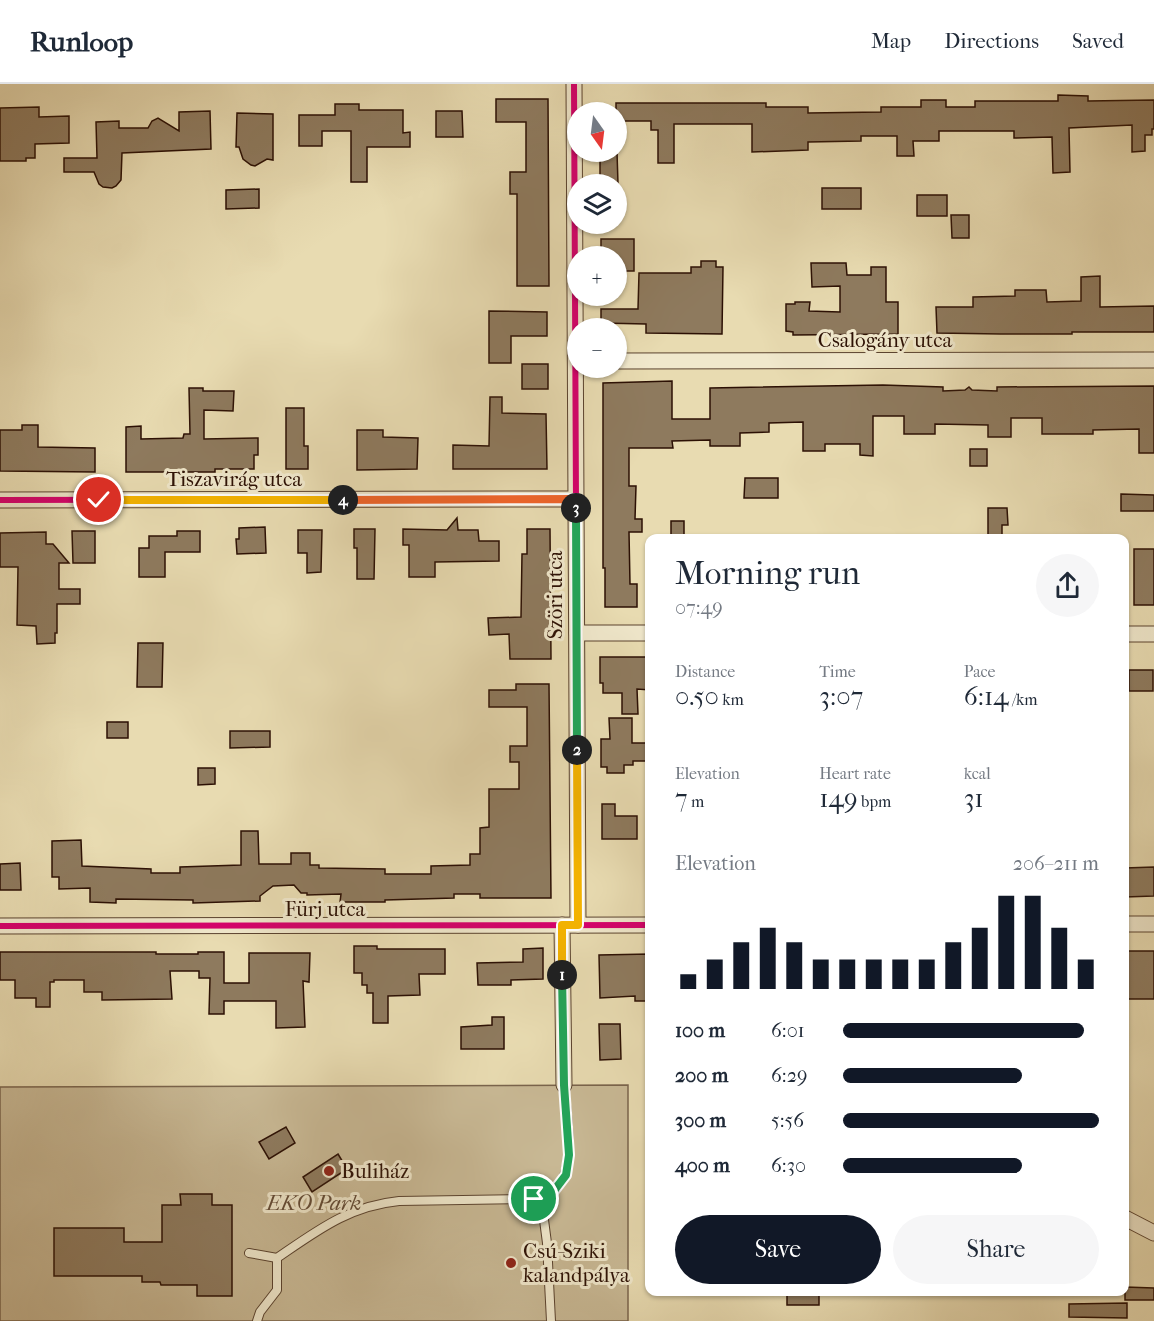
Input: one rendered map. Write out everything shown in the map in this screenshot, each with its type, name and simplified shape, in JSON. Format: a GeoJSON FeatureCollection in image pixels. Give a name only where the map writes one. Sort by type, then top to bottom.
{"type":"FeatureCollection","features":[{"type":"Feature","properties":{"kind":"street","name":"Szöri utca"},"geometry":{"type":"LineString","coordinates":[[574,84],[576,318]]}},
{"type":"Feature","properties":{"kind":"street","name":"Csalogány utca"},"geometry":{"type":"LineString","coordinates":[[627,361],[1154,360]]}},
{"type":"Feature","properties":{"kind":"street","name":"Szöri utca"},"geometry":{"type":"LineString","coordinates":[[576,378],[578,925]]}},
{"type":"Feature","properties":{"kind":"street","name":"Tiszavirág utca"},"geometry":{"type":"LineString","coordinates":[[0,500],[576,499]]}},
{"type":"Feature","properties":{"kind":"street"},"geometry":{"type":"LineString","coordinates":[[577,633],[645,633]]}},
{"type":"Feature","properties":{"kind":"street"},"geometry":{"type":"LineString","coordinates":[[1129,634],[1154,634]]}},
{"type":"Feature","properties":{"kind":"street"},"geometry":{"type":"LineString","coordinates":[[1129,924],[1154,924]]}},
{"type":"Feature","properties":{"kind":"street"},"geometry":{"type":"LineString","coordinates":[[562,925],[564,1085]]}},
{"type":"Feature","properties":{"kind":"street","name":"Fürj utca"},"geometry":{"type":"LineString","coordinates":[[0,926],[645,925]]}},
{"type":"Feature","properties":{"kind":"street"},"geometry":{"type":"LineString","coordinates":[[1129,1220],[1154,1233]]}},
{"type":"Feature","properties":{"kind":"lane"},"geometry":{"type":"LineString","coordinates":[[249,1253],[277,1258],[324,1226],[357,1209],[380,1203],[399,1200],[534,1199],[553,1192],[566,1175],[569,1155],[564,1085]]}},
{"type":"Feature","properties":{"kind":"lane"},"geometry":{"type":"LineString","coordinates":[[541,1197],[547,1243],[551,1321]]}},
{"type":"Feature","properties":{"kind":"lane"},"geometry":{"type":"LineString","coordinates":[[257,1321],[260,1312],[277,1290],[277,1258]]}},
{"type":"Feature","properties":{"kind":"green space","name":"EKO Park"},"geometry":{"type":"Polygon","coordinates":[[[628,1085],[628,1321],[0,1321],[0,1087],[628,1085]]]}},
{"type":"Feature","properties":{"kind":"building"},"geometry":{"type":"Polygon","coordinates":[[[1058,95],[1088,96],[1088,101],[1154,100],[1154,129],[1152,129],[1152,135],[1145,135],[1145,151],[1132,152],[1132,125],[1069,128],[1070,172],[1053,173],[1052,137],[1014,138],[1014,131],[939,131],[939,141],[913,141],[914,156],[897,156],[897,136],[861,136],[861,141],[808,142],[808,150],[752,152],[752,124],[674,124],[674,163],[658,163],[658,130],[651,130],[651,121],[627,121],[627,103],[766,103],[766,107],[808,107],[808,113],[881,112],[881,107],[921,107],[921,100],[946,100],[946,107],[975,107],[975,101],[1058,101],[1058,95]]]}},
{"type":"Feature","properties":{"kind":"building"},"geometry":{"type":"Polygon","coordinates":[[[496,99],[548,99],[549,286],[517,286],[517,194],[510,194],[510,172],[526,172],[526,122],[496,122],[496,99]]]}},
{"type":"Feature","properties":{"kind":"building"},"geometry":{"type":"Polygon","coordinates":[[[335,104],[359,104],[359,110],[403,110],[403,133],[410,132],[410,147],[367,147],[367,182],[351,182],[351,131],[322,131],[322,146],[299,146],[299,115],[335,115],[335,104]]]}},
{"type":"Feature","properties":{"kind":"building"},"geometry":{"type":"Polygon","coordinates":[[[39,107],[39,117],[69,116],[69,143],[35,144],[35,158],[26,158],[26,161],[0,161],[0,108],[39,107]]]}},
{"type":"Feature","properties":{"kind":"building"},"geometry":{"type":"Polygon","coordinates":[[[210,111],[211,149],[122,153],[121,180],[112,188],[99,184],[94,172],[64,172],[64,158],[97,158],[96,122],[119,121],[119,128],[148,128],[152,121],[158,118],[179,131],[179,112],[210,111]]]}},
{"type":"Feature","properties":{"kind":"building"},"geometry":{"type":"Polygon","coordinates":[[[436,111],[462,111],[463,137],[436,137],[436,111]]]}},
{"type":"Feature","properties":{"kind":"building"},"geometry":{"type":"Polygon","coordinates":[[[237,113],[273,114],[273,160],[267,159],[255,166],[243,159],[239,147],[236,147],[237,113]]]}},
{"type":"Feature","properties":{"kind":"building"},"geometry":{"type":"Polygon","coordinates":[[[600,162],[617,162],[618,174],[600,174],[600,162]]]}},
{"type":"Feature","properties":{"kind":"building"},"geometry":{"type":"Polygon","coordinates":[[[822,188],[861,188],[861,209],[822,209],[822,188]]]}},
{"type":"Feature","properties":{"kind":"building"},"geometry":{"type":"Polygon","coordinates":[[[259,189],[259,208],[226,209],[226,190],[259,189]]]}},
{"type":"Feature","properties":{"kind":"building"},"geometry":{"type":"Polygon","coordinates":[[[917,195],[947,195],[947,216],[917,216],[917,195]]]}},
{"type":"Feature","properties":{"kind":"building"},"geometry":{"type":"Polygon","coordinates":[[[951,215],[969,215],[969,238],[952,238],[951,215]]]}},
{"type":"Feature","properties":{"kind":"building"},"geometry":{"type":"Polygon","coordinates":[[[601,239],[634,239],[634,271],[627,271],[627,246],[601,246],[601,239]]]}},
{"type":"Feature","properties":{"kind":"building"},"geometry":{"type":"Polygon","coordinates":[[[701,261],[716,261],[716,267],[723,267],[722,334],[646,333],[646,324],[627,324],[627,318],[601,318],[601,309],[638,309],[639,273],[691,273],[691,267],[701,267],[701,261]]]}},
{"type":"Feature","properties":{"kind":"building"},"geometry":{"type":"Polygon","coordinates":[[[811,263],[846,263],[847,275],[871,275],[871,267],[886,267],[886,302],[898,302],[898,334],[793,335],[793,332],[786,331],[786,304],[810,302],[809,311],[840,312],[840,286],[812,287],[811,263]]]}},
{"type":"Feature","properties":{"kind":"building"},"geometry":{"type":"Polygon","coordinates":[[[1100,276],[1100,307],[1154,306],[1154,332],[937,333],[936,307],[973,307],[973,297],[1015,296],[1015,290],[1046,290],[1047,302],[1081,301],[1081,277],[1100,276]]]}},
{"type":"Feature","properties":{"kind":"building"},"geometry":{"type":"Polygon","coordinates":[[[489,311],[547,312],[547,336],[511,336],[511,363],[489,363],[489,311]]]}},
{"type":"Feature","properties":{"kind":"building"},"geometry":{"type":"Polygon","coordinates":[[[522,364],[548,364],[548,389],[522,389],[522,364]]]}},
{"type":"Feature","properties":{"kind":"building"},"geometry":{"type":"Polygon","coordinates":[[[672,381],[672,419],[710,419],[710,388],[883,385],[943,387],[943,391],[965,390],[969,387],[972,390],[997,391],[997,387],[1154,386],[1154,453],[1139,453],[1139,429],[1093,430],[1093,434],[1042,434],[1042,418],[1011,418],[1011,437],[988,437],[988,425],[935,424],[935,434],[904,434],[904,416],[873,416],[873,456],[860,455],[860,444],[825,444],[825,451],[803,451],[803,422],[769,423],[769,432],[740,433],[740,446],[710,446],[710,440],[672,441],[673,448],[629,448],[629,486],[636,486],[635,519],[642,519],[642,532],[629,532],[630,584],[637,584],[637,607],[605,607],[603,383],[672,381]]]}},
{"type":"Feature","properties":{"kind":"building"},"geometry":{"type":"Polygon","coordinates":[[[189,388],[203,388],[203,391],[234,391],[233,411],[204,410],[204,439],[258,438],[258,455],[254,455],[254,469],[215,469],[215,472],[126,472],[126,427],[141,426],[141,439],[183,438],[184,434],[190,434],[189,388]]]}},
{"type":"Feature","properties":{"kind":"building"},"geometry":{"type":"Polygon","coordinates":[[[490,397],[502,397],[502,413],[546,414],[547,469],[453,469],[453,445],[489,446],[490,397]]]}},
{"type":"Feature","properties":{"kind":"building"},"geometry":{"type":"Polygon","coordinates":[[[286,408],[304,408],[304,446],[308,446],[308,469],[286,469],[286,408]]]}},
{"type":"Feature","properties":{"kind":"building"},"geometry":{"type":"Polygon","coordinates":[[[22,425],[38,425],[38,447],[95,448],[95,472],[0,471],[0,430],[22,430],[22,425]]]}},
{"type":"Feature","properties":{"kind":"building"},"geometry":{"type":"Polygon","coordinates":[[[357,430],[383,430],[383,437],[418,438],[417,469],[357,470],[357,430]]]}},
{"type":"Feature","properties":{"kind":"building"},"geometry":{"type":"Polygon","coordinates":[[[970,449],[987,449],[987,466],[970,466],[970,449]]]}},
{"type":"Feature","properties":{"kind":"building"},"geometry":{"type":"Polygon","coordinates":[[[745,478],[778,478],[778,498],[744,498],[745,478]]]}},
{"type":"Feature","properties":{"kind":"building"},"geometry":{"type":"Polygon","coordinates":[[[1121,494],[1154,495],[1154,511],[1121,511],[1121,494]]]}},
{"type":"Feature","properties":{"kind":"building"},"geometry":{"type":"Polygon","coordinates":[[[988,508],[1007,508],[1008,525],[1002,525],[1002,534],[988,534],[988,508]]]}},
{"type":"Feature","properties":{"kind":"building"},"geometry":{"type":"Polygon","coordinates":[[[457,518],[458,530],[478,530],[479,541],[499,541],[499,561],[435,562],[435,577],[409,577],[409,545],[403,545],[403,529],[447,530],[457,518]]]}},
{"type":"Feature","properties":{"kind":"building"},"geometry":{"type":"Polygon","coordinates":[[[671,521],[684,521],[684,534],[671,534],[671,521]]]}},
{"type":"Feature","properties":{"kind":"building"},"geometry":{"type":"Polygon","coordinates":[[[265,527],[266,553],[237,554],[236,539],[239,539],[239,528],[265,527]]]}},
{"type":"Feature","properties":{"kind":"building"},"geometry":{"type":"Polygon","coordinates":[[[354,529],[375,529],[374,579],[357,579],[357,548],[354,548],[354,529]]]}},
{"type":"Feature","properties":{"kind":"building"},"geometry":{"type":"Polygon","coordinates":[[[527,529],[550,529],[551,659],[510,659],[509,634],[489,635],[488,618],[521,617],[522,554],[527,554],[527,529]]]}},
{"type":"Feature","properties":{"kind":"building"},"geometry":{"type":"Polygon","coordinates":[[[298,530],[322,530],[321,572],[307,573],[307,553],[298,553],[298,530]]]}},
{"type":"Feature","properties":{"kind":"building"},"geometry":{"type":"Polygon","coordinates":[[[72,531],[95,531],[95,563],[73,563],[72,531]]]}},
{"type":"Feature","properties":{"kind":"building"},"geometry":{"type":"Polygon","coordinates":[[[177,531],[200,531],[200,552],[165,552],[165,577],[139,577],[139,548],[149,548],[149,536],[177,536],[177,531]]]}},
{"type":"Feature","properties":{"kind":"building"},"geometry":{"type":"Polygon","coordinates":[[[46,532],[46,544],[53,544],[69,563],[59,563],[59,589],[80,589],[80,604],[57,604],[55,643],[37,644],[36,626],[17,625],[18,567],[0,567],[0,533],[46,532]]]}},
{"type":"Feature","properties":{"kind":"building"},"geometry":{"type":"Polygon","coordinates":[[[1134,549],[1154,549],[1154,605],[1134,605],[1134,549]]]}},
{"type":"Feature","properties":{"kind":"building"},"geometry":{"type":"Polygon","coordinates":[[[138,643],[163,643],[162,687],[137,687],[138,643]]]}},
{"type":"Feature","properties":{"kind":"building"},"geometry":{"type":"Polygon","coordinates":[[[600,657],[645,657],[645,690],[637,689],[638,714],[622,714],[622,693],[603,693],[603,683],[600,683],[600,657]]]}},
{"type":"Feature","properties":{"kind":"building"},"geometry":{"type":"Polygon","coordinates":[[[1129,670],[1153,670],[1153,691],[1129,691],[1129,670]]]}},
{"type":"Feature","properties":{"kind":"building"},"geometry":{"type":"Polygon","coordinates":[[[516,684],[549,684],[551,898],[480,898],[480,894],[454,894],[454,898],[340,902],[341,894],[307,895],[307,893],[301,893],[294,885],[273,886],[260,896],[260,901],[193,903],[193,900],[116,899],[116,903],[90,902],[90,888],[59,889],[59,877],[52,877],[52,841],[81,840],[82,866],[151,869],[151,873],[180,873],[180,867],[241,865],[241,831],[258,831],[259,864],[291,864],[291,853],[310,853],[310,865],[319,865],[319,868],[385,869],[385,874],[431,874],[431,866],[470,865],[470,854],[480,854],[480,828],[489,827],[489,789],[519,789],[519,762],[510,762],[510,746],[527,746],[527,707],[489,707],[489,690],[516,690],[516,684]]]}},
{"type":"Feature","properties":{"kind":"building"},"geometry":{"type":"Polygon","coordinates":[[[609,718],[632,718],[632,743],[645,743],[645,761],[633,761],[633,765],[624,765],[624,773],[607,773],[607,767],[601,767],[601,739],[610,739],[609,718]]]}},
{"type":"Feature","properties":{"kind":"building"},"geometry":{"type":"Polygon","coordinates":[[[107,722],[128,722],[128,738],[107,738],[107,722]]]}},
{"type":"Feature","properties":{"kind":"building"},"geometry":{"type":"Polygon","coordinates":[[[230,731],[270,731],[270,747],[230,748],[230,731]]]}},
{"type":"Feature","properties":{"kind":"building"},"geometry":{"type":"Polygon","coordinates":[[[198,768],[215,768],[215,784],[198,785],[198,768]]]}},
{"type":"Feature","properties":{"kind":"building"},"geometry":{"type":"Polygon","coordinates":[[[602,804],[615,804],[615,816],[637,816],[637,839],[602,839],[602,804]]]}},
{"type":"Feature","properties":{"kind":"building"},"geometry":{"type":"Polygon","coordinates":[[[20,863],[21,890],[0,890],[0,864],[20,863]]]}},
{"type":"Feature","properties":{"kind":"building"},"geometry":{"type":"Polygon","coordinates":[[[1154,867],[1154,896],[1129,897],[1129,868],[1154,867]]]}},
{"type":"Feature","properties":{"kind":"building"},"geometry":{"type":"Polygon","coordinates":[[[354,946],[377,946],[377,949],[445,949],[445,974],[419,974],[420,995],[388,996],[388,1023],[373,1023],[373,993],[367,993],[367,985],[362,985],[362,973],[354,973],[354,946]]]}},
{"type":"Feature","properties":{"kind":"building"},"geometry":{"type":"Polygon","coordinates":[[[543,948],[543,979],[511,980],[511,985],[478,985],[477,963],[523,962],[523,949],[543,948]]]}},
{"type":"Feature","properties":{"kind":"building"},"geometry":{"type":"Polygon","coordinates":[[[1129,951],[1154,951],[1154,999],[1129,999],[1129,951]]]}},
{"type":"Feature","properties":{"kind":"building"},"geometry":{"type":"Polygon","coordinates":[[[0,952],[198,954],[198,952],[224,952],[224,983],[249,983],[249,953],[310,953],[309,982],[303,981],[305,1027],[276,1028],[276,1001],[224,1001],[224,1014],[209,1014],[210,978],[199,978],[199,971],[170,971],[172,999],[102,1000],[102,992],[84,992],[84,980],[54,980],[50,982],[50,1007],[36,1007],[36,998],[15,998],[15,980],[0,980],[0,952]]]}},
{"type":"Feature","properties":{"kind":"building"},"geometry":{"type":"Polygon","coordinates":[[[645,954],[645,1001],[635,1001],[635,996],[600,998],[599,955],[645,954]]]}},
{"type":"Feature","properties":{"kind":"building"},"geometry":{"type":"Polygon","coordinates":[[[492,1017],[504,1017],[504,1049],[461,1049],[461,1027],[492,1025],[492,1017]]]}},
{"type":"Feature","properties":{"kind":"building"},"geometry":{"type":"Polygon","coordinates":[[[599,1024],[620,1024],[621,1059],[600,1060],[599,1024]]]}},
{"type":"Feature","properties":{"kind":"building"},"geometry":{"type":"Polygon","coordinates":[[[286,1127],[295,1143],[269,1159],[259,1142],[286,1127]]]}},
{"type":"Feature","properties":{"kind":"building","name":"Buliház"},"geometry":{"type":"Polygon","coordinates":[[[338,1154],[347,1169],[312,1192],[303,1177],[338,1154]]]}},
{"type":"Feature","properties":{"kind":"building"},"geometry":{"type":"Polygon","coordinates":[[[180,1194],[212,1194],[212,1205],[232,1205],[232,1296],[197,1296],[197,1285],[161,1285],[160,1282],[142,1282],[142,1276],[54,1276],[54,1228],[124,1228],[124,1242],[162,1242],[162,1205],[181,1205],[180,1194]]]}},
{"type":"Feature","properties":{"kind":"building"},"geometry":{"type":"Polygon","coordinates":[[[1129,1287],[1154,1288],[1154,1300],[1125,1300],[1125,1296],[1129,1296],[1129,1287]]]}},
{"type":"Feature","properties":{"kind":"building"},"geometry":{"type":"Polygon","coordinates":[[[787,1296],[819,1296],[819,1305],[787,1305],[787,1296]]]}},
{"type":"Feature","properties":{"kind":"building"},"geometry":{"type":"Polygon","coordinates":[[[1127,1303],[1127,1318],[1069,1317],[1069,1304],[1127,1303]]]}},
{"type":"Feature","properties":{"kind":"cycle path"},"geometry":{"type":"LineString","coordinates":[[574,84],[578,925]]}},
{"type":"Feature","properties":{"kind":"cycle path"},"geometry":{"type":"LineString","coordinates":[[0,500],[576,499]]}},
{"type":"Feature","properties":{"kind":"cycle path"},"geometry":{"type":"LineString","coordinates":[[0,926],[645,925]]}},
{"type":"Feature","properties":{"kind":"place","name":"Buliház"},"geometry":{"type":"Point","coordinates":[329,1171]}},
{"type":"Feature","properties":{"kind":"place","name":"Csú-Sziki kalandpálya"},"geometry":{"type":"Point","coordinates":[511,1263]}},
{"type":"Feature","properties":{"kind":"route"},"geometry":{"type":"LineString","coordinates":[[99,500],[576,499],[578,925],[562,925],[564,1085],[569,1155],[566,1175],[553,1192],[534,1199]]}}]}
